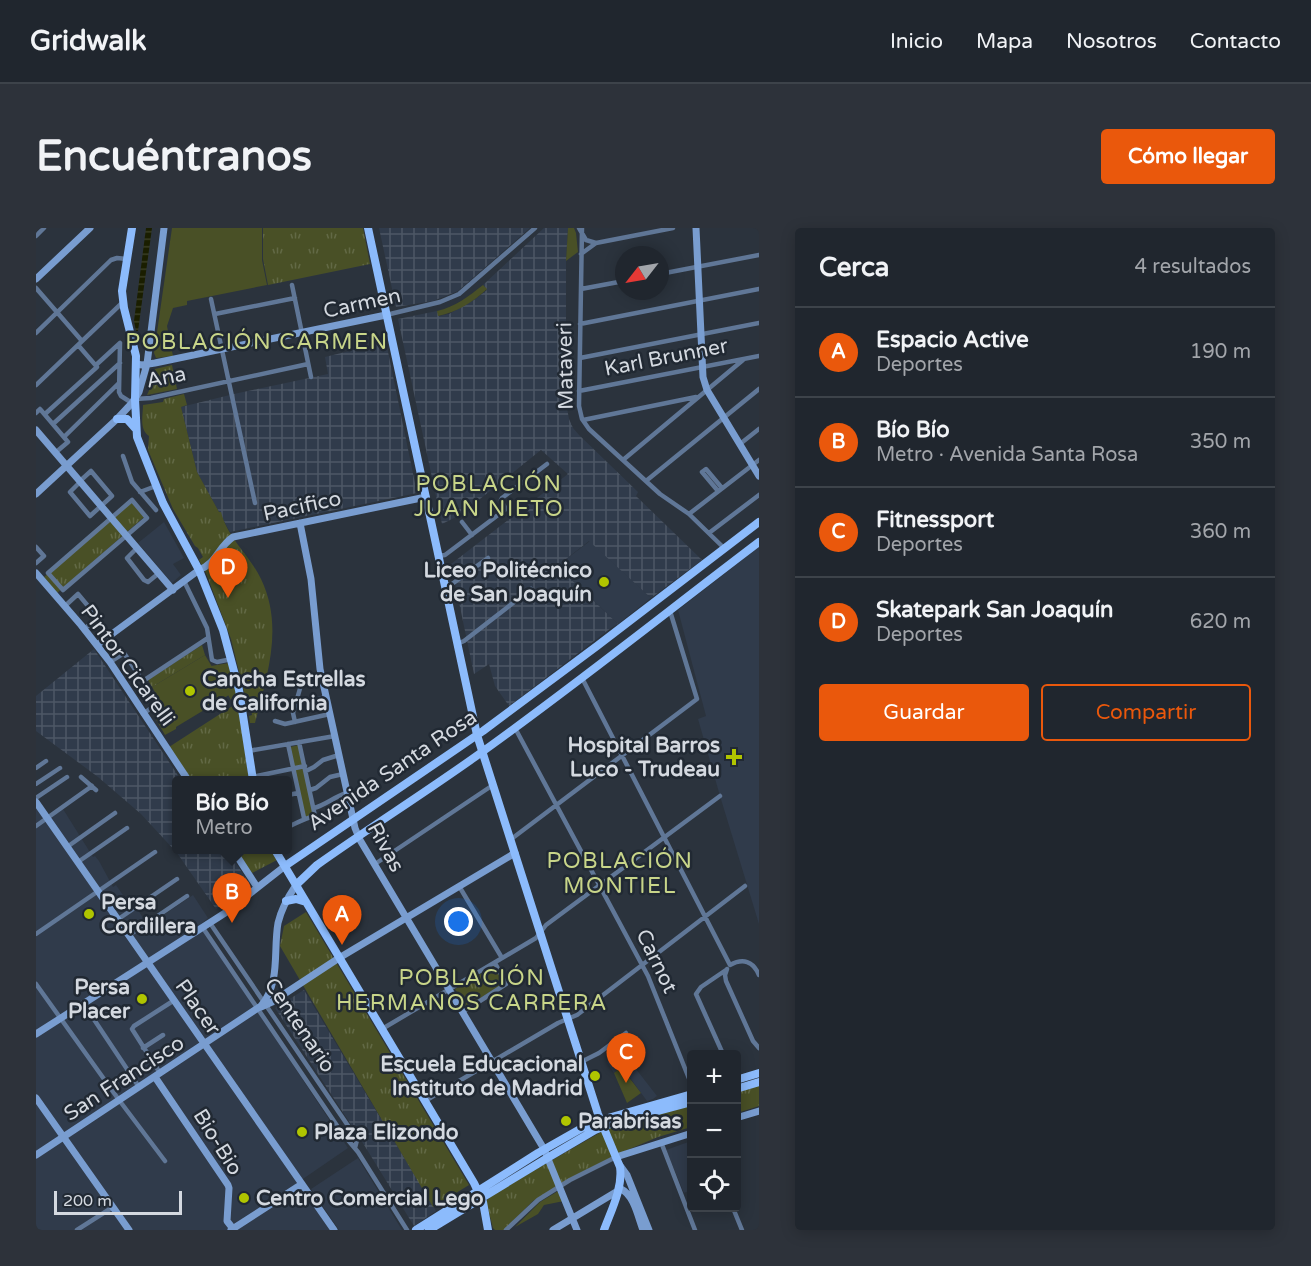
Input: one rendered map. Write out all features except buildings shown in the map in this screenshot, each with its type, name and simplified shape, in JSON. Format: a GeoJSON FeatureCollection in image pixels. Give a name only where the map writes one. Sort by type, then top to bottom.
{"type":"FeatureCollection","features":[{"type":"Feature","properties":{"kind":"main road"},"geometry":{"type":"LineString","coordinates":[[132,228],[123,286],[123,302],[136,364],[133,401],[138,441],[166,510],[199,570],[216,609],[239,690],[252,776]]}},
{"type":"Feature","properties":{"kind":"main road"},"geometry":{"type":"LineString","coordinates":[[368,228],[477,735],[581,1062],[602,1123],[619,1163],[621,1175],[619,1189],[604,1230]]}},
{"type":"Feature","properties":{"kind":"main road"},"geometry":{"type":"LineString","coordinates":[[117,419],[129,420],[136,430]]}},
{"type":"Feature","properties":{"kind":"main road","name":"Avenida Santa Rosa"},"geometry":{"type":"LineString","coordinates":[[287,870],[353,820],[477,735],[759,522]]}},
{"type":"Feature","properties":{"kind":"main road","name":"Avenida Santa Rosa"},"geometry":{"type":"LineString","coordinates":[[296,885],[317,865],[515,728],[759,542]]}},
{"type":"Feature","properties":{"kind":"main road"},"geometry":{"type":"LineString","coordinates":[[278,854],[480,1194],[488,1230]]}},
{"type":"Feature","properties":{"kind":"main road"},"geometry":{"type":"LineString","coordinates":[[287,870],[297,877],[304,875]]}},
{"type":"Feature","properties":{"kind":"main road"},"geometry":{"type":"LineString","coordinates":[[286,901],[296,899],[306,902]]}},
{"type":"Feature","properties":{"kind":"main road"},"geometry":{"type":"LineString","coordinates":[[741,1078],[759,1073]]}},
{"type":"Feature","properties":{"kind":"main road"},"geometry":{"type":"LineString","coordinates":[[741,1087],[759,1082]]}},
{"type":"Feature","properties":{"kind":"main road"},"geometry":{"type":"LineString","coordinates":[[416,1230],[602,1123],[687,1096]]}},
{"type":"Feature","properties":{"kind":"main road"},"geometry":{"type":"LineString","coordinates":[[602,1123],[687,1103]]}},
{"type":"Feature","properties":{"kind":"main road"},"geometry":{"type":"LineString","coordinates":[[429,1230],[468,1206],[480,1194]]}},
{"type":"Feature","properties":{"kind":"main road"},"geometry":{"type":"LineString","coordinates":[[468,1206],[478,1209],[486,1217]]}},
{"type":"Feature","properties":{"kind":"street"},"geometry":{"type":"LineString","coordinates":[[36,236],[44,228]]}},
{"type":"Feature","properties":{"kind":"street"},"geometry":{"type":"LineString","coordinates":[[36,279],[90,228]]}},
{"type":"Feature","properties":{"kind":"street"},"geometry":{"type":"LineString","coordinates":[[36,494],[117,419],[133,401],[141,387],[147,364],[164,228]]}},
{"type":"Feature","properties":{"kind":"street","name":"Carmen"},"geometry":{"type":"LineString","coordinates":[[136,364],[222,350],[440,302],[459,294],[535,228]]}},
{"type":"Feature","properties":{"kind":"street"},"geometry":{"type":"LineString","coordinates":[[581,230],[588,241],[596,243],[673,228]]}},
{"type":"Feature","properties":{"kind":"street"},"geometry":{"type":"LineString","coordinates":[[696,228],[703,377],[707,390],[759,476]]}},
{"type":"Feature","properties":{"kind":"street","name":"Mataveri"},"geometry":{"type":"LineString","coordinates":[[581,230],[579,406],[583,420],[589,429],[663,497],[689,514],[725,548]]}},
{"type":"Feature","properties":{"kind":"street"},"geometry":{"type":"LineString","coordinates":[[581,254],[596,243]]}},
{"type":"Feature","properties":{"kind":"street"},"geometry":{"type":"LineString","coordinates":[[669,272],[759,255]]}},
{"type":"Feature","properties":{"kind":"street"},"geometry":{"type":"LineString","coordinates":[[36,333],[113,259],[127,259]]}},
{"type":"Feature","properties":{"kind":"street"},"geometry":{"type":"LineString","coordinates":[[581,289],[615,283]]}},
{"type":"Feature","properties":{"kind":"street"},"geometry":{"type":"LineString","coordinates":[[292,285],[311,378]]}},
{"type":"Feature","properties":{"kind":"street"},"geometry":{"type":"LineString","coordinates":[[36,288],[97,366]]}},
{"type":"Feature","properties":{"kind":"street"},"geometry":{"type":"LineString","coordinates":[[580,324],[759,289]]}},
{"type":"Feature","properties":{"kind":"street"},"geometry":{"type":"LineString","coordinates":[[214,314],[295,298]]}},
{"type":"Feature","properties":{"kind":"street"},"geometry":{"type":"LineString","coordinates":[[212,299],[255,503]]}},
{"type":"Feature","properties":{"kind":"street"},"geometry":{"type":"LineString","coordinates":[[36,385],[123,302]]}},
{"type":"Feature","properties":{"kind":"street"},"geometry":{"type":"LineString","coordinates":[[580,358],[759,323]]}},
{"type":"Feature","properties":{"kind":"street"},"geometry":{"type":"LineString","coordinates":[[45,414],[120,343],[119,392],[121,396],[133,401]]}},
{"type":"Feature","properties":{"kind":"street","name":"Karl Brunner"},"geometry":{"type":"LineString","coordinates":[[579,391],[759,356]]}},
{"type":"Feature","properties":{"kind":"street"},"geometry":{"type":"LineString","coordinates":[[622,460],[745,358]]}},
{"type":"Feature","properties":{"kind":"street"},"geometry":{"type":"LineString","coordinates":[[53,424],[120,363]]}},
{"type":"Feature","properties":{"kind":"street","name":"Ana"},"geometry":{"type":"LineString","coordinates":[[133,401],[308,364]]}},
{"type":"Feature","properties":{"kind":"street"},"geometry":{"type":"LineString","coordinates":[[64,437],[119,383]]}},
{"type":"Feature","properties":{"kind":"street"},"geometry":{"type":"LineString","coordinates":[[646,481],[759,389]]}},
{"type":"Feature","properties":{"kind":"street"},"geometry":{"type":"LineString","coordinates":[[583,420],[699,397]]}},
{"type":"Feature","properties":{"kind":"street"},"geometry":{"type":"LineString","coordinates":[[36,412],[40,409],[68,441],[55,453]]}},
{"type":"Feature","properties":{"kind":"street"},"geometry":{"type":"LineString","coordinates":[[740,444],[759,429]]}},
{"type":"Feature","properties":{"kind":"street"},"geometry":{"type":"LineString","coordinates":[[37,435],[173,590]]}},
{"type":"Feature","properties":{"kind":"street"},"geometry":{"type":"LineString","coordinates":[[123,456],[132,482],[156,510]]}},
{"type":"Feature","properties":{"kind":"street"},"geometry":{"type":"LineString","coordinates":[[689,514],[759,459]]}},
{"type":"Feature","properties":{"kind":"street"},"geometry":{"type":"LineString","coordinates":[[438,556],[445,555],[506,509],[501,498],[547,464]]}},
{"type":"Feature","properties":{"kind":"street"},"geometry":{"type":"LineString","coordinates":[[91,471],[112,496],[90,516],[69,492],[80,482],[91,471]]}},
{"type":"Feature","properties":{"kind":"street"},"geometry":{"type":"LineString","coordinates":[[140,492],[156,486]]}},
{"type":"Feature","properties":{"kind":"street"},"geometry":{"type":"LineString","coordinates":[[709,533],[759,495]]}},
{"type":"Feature","properties":{"kind":"street","name":"Pacifico"},"geometry":{"type":"LineString","coordinates":[[97,645],[212,562],[225,543],[233,537],[426,497]]}},
{"type":"Feature","properties":{"kind":"street"},"geometry":{"type":"LineString","coordinates":[[132,500],[147,518],[63,590],[48,573],[112,518],[132,500]]}},
{"type":"Feature","properties":{"kind":"street"},"geometry":{"type":"LineString","coordinates":[[462,522],[472,535]]}},
{"type":"Feature","properties":{"kind":"street","name":"Rivas"},"geometry":{"type":"LineString","coordinates":[[300,523],[311,579],[320,669],[358,836],[547,1153],[577,1230]]}},
{"type":"Feature","properties":{"kind":"street"},"geometry":{"type":"LineString","coordinates":[[36,548],[44,556],[36,563]]}},
{"type":"Feature","properties":{"kind":"street"},"geometry":{"type":"LineString","coordinates":[[137,548],[127,558],[144,580],[148,582],[159,573]]}},
{"type":"Feature","properties":{"kind":"street"},"geometry":{"type":"LineString","coordinates":[[445,585],[457,581],[488,558]]}},
{"type":"Feature","properties":{"kind":"street","name":"Pintor Cicarelli"},"geometry":{"type":"LineString","coordinates":[[36,573],[110,662],[185,776]]}},
{"type":"Feature","properties":{"kind":"street"},"geometry":{"type":"LineString","coordinates":[[184,581],[207,628],[212,660],[217,662],[232,659]]}},
{"type":"Feature","properties":{"kind":"street"},"geometry":{"type":"LineString","coordinates":[[457,644],[531,589]]}},
{"type":"Feature","properties":{"kind":"street"},"geometry":{"type":"LineString","coordinates":[[65,606],[78,594],[98,618],[84,629]]}},
{"type":"Feature","properties":{"kind":"street"},"geometry":{"type":"LineString","coordinates":[[510,840],[697,699],[670,611]]}},
{"type":"Feature","properties":{"kind":"street"},"geometry":{"type":"LineString","coordinates":[[143,681],[208,638]]}},
{"type":"Feature","properties":{"kind":"street"},"geometry":{"type":"LineString","coordinates":[[110,662],[124,653],[156,701],[155,705],[143,714]]}},
{"type":"Feature","properties":{"kind":"street"},"geometry":{"type":"LineString","coordinates":[[582,678],[730,965]]}},
{"type":"Feature","properties":{"kind":"street"},"geometry":{"type":"LineString","coordinates":[[295,722],[293,713],[302,685],[323,680]]}},
{"type":"Feature","properties":{"kind":"street"},"geometry":{"type":"LineString","coordinates":[[297,699],[308,702],[326,697]]}},
{"type":"Feature","properties":{"kind":"street"},"geometry":{"type":"LineString","coordinates":[[275,722],[285,724],[330,714]]}},
{"type":"Feature","properties":{"kind":"street","name":"Carnot"},"geometry":{"type":"LineString","coordinates":[[515,728],[643,965],[687,1073]]}},
{"type":"Feature","properties":{"kind":"street"},"geometry":{"type":"LineString","coordinates":[[248,751],[335,736]]}},
{"type":"Feature","properties":{"kind":"street"},"geometry":{"type":"LineString","coordinates":[[292,825],[304,818],[315,816],[299,742]]}},
{"type":"Feature","properties":{"kind":"street"},"geometry":{"type":"LineString","coordinates":[[288,744],[304,818]]}},
{"type":"Feature","properties":{"kind":"street"},"geometry":{"type":"LineString","coordinates":[[263,776],[293,768],[314,767],[323,760],[339,755]]}},
{"type":"Feature","properties":{"kind":"street"},"geometry":{"type":"LineString","coordinates":[[36,768],[46,761]]}},
{"type":"Feature","properties":{"kind":"street"},"geometry":{"type":"LineString","coordinates":[[36,784],[60,768]]}},
{"type":"Feature","properties":{"kind":"street"},"geometry":{"type":"LineString","coordinates":[[310,790],[330,777],[343,774]]}},
{"type":"Feature","properties":{"kind":"street"},"geometry":{"type":"LineString","coordinates":[[36,800],[67,777]]}},
{"type":"Feature","properties":{"kind":"street"},"geometry":{"type":"LineString","coordinates":[[36,826],[94,788],[81,777]]}},
{"type":"Feature","properties":{"kind":"street"},"geometry":{"type":"LineString","coordinates":[[375,864],[493,785]]}},
{"type":"Feature","properties":{"kind":"street"},"geometry":{"type":"LineString","coordinates":[[292,794],[298,793]]}},
{"type":"Feature","properties":{"kind":"street"},"geometry":{"type":"LineString","coordinates":[[314,808],[336,796],[347,793]]}},
{"type":"Feature","properties":{"kind":"street"},"geometry":{"type":"LineString","coordinates":[[382,1029],[536,938],[546,925],[720,796]]}},
{"type":"Feature","properties":{"kind":"street","name":"Placer"},"geometry":{"type":"LineString","coordinates":[[36,800],[128,936],[334,1230]]}},
{"type":"Feature","properties":{"kind":"street"},"geometry":{"type":"LineString","coordinates":[[67,847],[115,813]]}},
{"type":"Feature","properties":{"kind":"street"},"geometry":{"type":"LineString","coordinates":[[78,863],[127,828]]}},
{"type":"Feature","properties":{"kind":"street"},"geometry":{"type":"LineString","coordinates":[[36,934],[155,852]]}},
{"type":"Feature","properties":{"kind":"street","name":"San Francisco"},"geometry":{"type":"LineString","coordinates":[[36,1155],[262,1006],[515,853]]}},
{"type":"Feature","properties":{"kind":"street"},"geometry":{"type":"LineString","coordinates":[[236,854],[257,887]]}},
{"type":"Feature","properties":{"kind":"street","name":"Avenida Santa Rosa"},"geometry":{"type":"LineString","coordinates":[[36,1034],[148,964],[233,908],[257,887],[287,870]]}},
{"type":"Feature","properties":{"kind":"street"},"geometry":{"type":"LineString","coordinates":[[117,920],[177,879]]}},
{"type":"Feature","properties":{"kind":"street","name":"Avenida Santa Rosa"},"geometry":{"type":"LineString","coordinates":[[262,1006],[273,981],[280,914],[296,885]]}},
{"type":"Feature","properties":{"kind":"street"},"geometry":{"type":"LineString","coordinates":[[459,886],[502,958]]}},
{"type":"Feature","properties":{"kind":"street"},"geometry":{"type":"LineString","coordinates":[[425,1101],[558,1023],[583,1011],[745,886]]}},
{"type":"Feature","properties":{"kind":"street"},"geometry":{"type":"LineString","coordinates":[[128,936],[187,896]]}},
{"type":"Feature","properties":{"kind":"street","name":"Centenario"},"geometry":{"type":"LineString","coordinates":[[210,923],[342,1133],[355,1148],[407,1230]]}},
{"type":"Feature","properties":{"kind":"street","name":"Centenario"},"geometry":{"type":"LineString","coordinates":[[203,928],[355,1136],[357,1140],[355,1148]]}},
{"type":"Feature","properties":{"kind":"street"},"geometry":{"type":"LineString","coordinates":[[721,1050],[696,994],[701,987],[730,965],[741,961],[748,962],[755,967],[759,975]]}},
{"type":"Feature","properties":{"kind":"street"},"geometry":{"type":"LineString","coordinates":[[463,1012],[506,984],[495,963]]}},
{"type":"Feature","properties":{"kind":"street"},"geometry":{"type":"LineString","coordinates":[[726,970],[726,981],[753,1041],[759,1048]]}},
{"type":"Feature","properties":{"kind":"street"},"geometry":{"type":"LineString","coordinates":[[36,984],[165,1161]]}},
{"type":"Feature","properties":{"kind":"street"},"geometry":{"type":"LineString","coordinates":[[158,1075],[133,1028],[173,1000]]}},
{"type":"Feature","properties":{"kind":"street"},"geometry":{"type":"LineString","coordinates":[[83,1003],[139,1087]]}},
{"type":"Feature","properties":{"kind":"street"},"geometry":{"type":"LineString","coordinates":[[581,1062],[599,1053],[626,1033]]}},
{"type":"Feature","properties":{"kind":"street"},"geometry":{"type":"LineString","coordinates":[[143,1048],[163,1035]]}},
{"type":"Feature","properties":{"kind":"street","name":"Bio-Bio"},"geometry":{"type":"LineString","coordinates":[[158,1075],[228,1185],[226,1220],[232,1230]]}},
{"type":"Feature","properties":{"kind":"street"},"geometry":{"type":"LineString","coordinates":[[36,1098],[129,1230]]}},
{"type":"Feature","properties":{"kind":"street"},"geometry":{"type":"LineString","coordinates":[[741,1116],[759,1111]]}},
{"type":"Feature","properties":{"kind":"street"},"geometry":{"type":"LineString","coordinates":[[506,1230],[533,1203],[570,1180],[619,1163],[661,1142],[687,1134]]}},
{"type":"Feature","properties":{"kind":"street"},"geometry":{"type":"LineString","coordinates":[[661,1142],[695,1230]]}},
{"type":"Feature","properties":{"kind":"street"},"geometry":{"type":"LineString","coordinates":[[619,1163],[627,1175],[649,1230]]}},
{"type":"Feature","properties":{"kind":"street"},"geometry":{"type":"LineString","coordinates":[[232,1230],[302,1184]]}},
{"type":"Feature","properties":{"kind":"street"},"geometry":{"type":"LineString","coordinates":[[553,1230],[619,1189],[623,1189],[628,1194],[643,1230]]}},
{"type":"Feature","properties":{"kind":"street"},"geometry":{"type":"LineString","coordinates":[[77,1230],[113,1207]]}},
{"type":"Feature","properties":{"kind":"street"},"geometry":{"type":"LineString","coordinates":[[735,1212],[742,1230]]}},
{"type":"Feature","properties":{"kind":"shaded area"},"geometry":{"type":"Polygon","coordinates":[[[146,228],[152,228],[138,331],[136,331],[134,321],[146,228]]]}},
{"type":"Feature","properties":{"kind":"shaded area"},"geometry":{"type":"Polygon","coordinates":[[[379,228],[530,228],[458,291],[433,301],[396,307],[379,228]]]}},
{"type":"Feature","properties":{"kind":"shaded area"},"geometry":{"type":"Polygon","coordinates":[[[544,228],[568,228],[566,403],[573,428],[638,492],[636,496],[702,560],[651,598],[589,541],[557,566],[618,624],[509,706],[495,686],[489,664],[474,674],[451,564],[568,474],[541,450],[460,515],[442,524],[398,319],[437,311],[439,316],[449,314],[474,300],[487,290],[483,285],[544,228]]]}},
{"type":"Feature","properties":{"kind":"shaded area"},"geometry":{"type":"Polygon","coordinates":[[[386,342],[417,493],[230,532],[197,472],[181,407],[328,374],[325,357],[386,342]]]}},
{"type":"Feature","properties":{"kind":"shaded area"},"geometry":{"type":"Polygon","coordinates":[[[164,522],[184,558],[173,564],[181,575],[172,583],[138,543],[164,522]]]}},
{"type":"Feature","properties":{"kind":"shaded area","name":"Liceo Politécnico de San Joaquín"},"geometry":{"type":"Polygon","coordinates":[[[590,541],[651,598],[618,624],[557,566],[590,541]]]}},
{"type":"Feature","properties":{"kind":"shaded area","name":"Hospital Barros Luco - Trudeau"},"geometry":{"type":"Polygon","coordinates":[[[759,547],[759,924],[698,719],[706,716],[678,610],[759,547]]]}},
{"type":"Feature","properties":{"kind":"shaded area"},"geometry":{"type":"Polygon","coordinates":[[[94,649],[178,776],[172,776],[172,848],[141,814],[98,777],[36,731],[36,696],[94,649]]]}},
{"type":"Feature","properties":{"kind":"shaded area"},"geometry":{"type":"Polygon","coordinates":[[[36,807],[46,821],[63,809],[93,857],[95,856],[99,861],[113,887],[116,885],[134,911],[138,910],[147,926],[193,895],[208,918],[200,925],[348,1148],[297,1183],[330,1230],[36,1230],[36,807]]]}},
{"type":"Feature","properties":{"kind":"shaded area"},"geometry":{"type":"Polygon","coordinates":[[[178,854],[230,854],[252,887],[216,909],[178,854]]]}},
{"type":"Feature","properties":{"kind":"shaded area"},"geometry":{"type":"Polygon","coordinates":[[[304,990],[436,1211],[414,1226],[275,1008],[304,990]]]}},
{"type":"Feature","properties":{"kind":"shaded area"},"geometry":{"type":"Polygon","coordinates":[[[622,1051],[657,1096],[653,1099],[647,1101],[622,1067],[614,1073],[607,1062],[622,1051]]]}},
{"type":"Feature","properties":{"kind":"shaded area"},"geometry":{"type":"Polygon","coordinates":[[[687,1142],[687,1192],[684,1193],[666,1150],[687,1142]]]}},
{"type":"Feature","properties":{"kind":"shaded area"},"geometry":{"type":"Polygon","coordinates":[[[358,1158],[402,1230],[339,1230],[311,1189],[358,1158]]]}},
{"type":"Feature","properties":{"kind":"green space"},"geometry":{"type":"Polygon","coordinates":[[[172,228],[262,228],[262,260],[267,285],[187,301],[187,305],[173,308],[167,326],[173,356],[156,358],[154,353],[172,228]]]}},
{"type":"Feature","properties":{"kind":"green space"},"geometry":{"type":"Polygon","coordinates":[[[263,228],[363,228],[370,264],[268,285],[263,259],[263,228]]]}},
{"type":"Feature","properties":{"kind":"green space"},"geometry":{"type":"Polygon","coordinates":[[[568,228],[574,228],[578,252],[566,261],[568,228]]]}},
{"type":"Feature","properties":{"kind":"green space"},"geometry":{"type":"Polygon","coordinates":[[[483,285],[487,289],[470,302],[452,312],[438,316],[437,311],[456,304],[483,285]]]}},
{"type":"Feature","properties":{"kind":"green space"},"geometry":{"type":"Polygon","coordinates":[[[172,365],[177,389],[147,395],[155,369],[172,365]]]}},
{"type":"Feature","properties":{"kind":"green space"},"geometry":{"type":"Polygon","coordinates":[[[184,394],[187,405],[181,407],[197,472],[221,512],[228,530],[261,579],[268,597],[272,633],[271,651],[255,723],[250,723],[249,716],[252,715],[250,703],[247,704],[231,639],[199,560],[203,557],[173,509],[148,450],[149,436],[143,426],[143,405],[163,402],[164,399],[184,394]]]}},
{"type":"Feature","properties":{"kind":"green space"},"geometry":{"type":"Polygon","coordinates":[[[131,501],[144,517],[57,593],[44,577],[131,501]]]}},
{"type":"Feature","properties":{"kind":"green space"},"geometry":{"type":"Polygon","coordinates":[[[202,645],[205,655],[152,687],[148,680],[202,645]]]}},
{"type":"Feature","properties":{"kind":"green space","name":"Cancha Estrellas de California"},"geometry":{"type":"Polygon","coordinates":[[[205,655],[229,695],[165,735],[154,716],[165,709],[152,687],[205,655]]]}},
{"type":"Feature","properties":{"kind":"green space"},"geometry":{"type":"Polygon","coordinates":[[[229,663],[235,685],[248,776],[189,776],[169,747],[234,705],[211,666],[229,663]]]}},
{"type":"Feature","properties":{"kind":"green space"},"geometry":{"type":"Polygon","coordinates":[[[299,745],[314,815],[305,817],[290,747],[299,745]]]}},
{"type":"Feature","properties":{"kind":"green space"},"geometry":{"type":"Polygon","coordinates":[[[239,854],[274,854],[277,860],[252,873],[239,854]]]}},
{"type":"Feature","properties":{"kind":"green space"},"geometry":{"type":"Polygon","coordinates":[[[306,912],[469,1185],[433,1207],[280,946],[284,926],[306,912]]]}},
{"type":"Feature","properties":{"kind":"green space"},"geometry":{"type":"Polygon","coordinates":[[[494,966],[504,983],[466,1007],[455,989],[494,966]]]}},
{"type":"Feature","properties":{"kind":"green space"},"geometry":{"type":"Polygon","coordinates":[[[621,1067],[641,1093],[627,1103],[614,1073],[621,1067]]]}},
{"type":"Feature","properties":{"kind":"green space"},"geometry":{"type":"Polygon","coordinates":[[[759,1085],[759,1106],[741,1112],[741,1091],[759,1085]]]}},
{"type":"Feature","properties":{"kind":"green space"},"geometry":{"type":"Polygon","coordinates":[[[687,1106],[687,1128],[658,1137],[620,1153],[565,1181],[533,1201],[504,1230],[493,1228],[486,1201],[495,1193],[608,1128],[687,1106]]]}},
{"type":"Feature","properties":{"kind":"green space"},"geometry":{"type":"Polygon","coordinates":[[[560,1190],[564,1201],[544,1205],[538,1214],[515,1227],[540,1202],[560,1190]]]}},
{"type":"Feature","properties":{"kind":"place","name":"Liceo Politécnico de San Joaquín"},"geometry":{"type":"Point","coordinates":[604,582]}},
{"type":"Feature","properties":{"kind":"place","name":"Skatepark San Joaquín"},"geometry":{"type":"Point","coordinates":[228,598]}},
{"type":"Feature","properties":{"kind":"place","name":"Cancha Estrellas de California"},"geometry":{"type":"Point","coordinates":[190,691]}},
{"type":"Feature","properties":{"kind":"place","name":"Hospital Barros Luco - Trudeau"},"geometry":{"type":"Point","coordinates":[734,757]}},
{"type":"Feature","properties":{"kind":"place","name":"Persa Cordillera"},"geometry":{"type":"Point","coordinates":[89,914]}},
{"type":"Feature","properties":{"kind":"place","name":"Bío Bío"},"geometry":{"type":"Point","coordinates":[232,923]}},
{"type":"Feature","properties":{"kind":"place","name":"Espacio Active"},"geometry":{"type":"Point","coordinates":[342,945]}},
{"type":"Feature","properties":{"kind":"place","name":"Persa Placer"},"geometry":{"type":"Point","coordinates":[142,999]}},
{"type":"Feature","properties":{"kind":"place","name":"Escuela Educacional Instituto de Madrid"},"geometry":{"type":"Point","coordinates":[595,1076]}},
{"type":"Feature","properties":{"kind":"place","name":"Fitnessport"},"geometry":{"type":"Point","coordinates":[626,1083]}},
{"type":"Feature","properties":{"kind":"place","name":"Parabrisas"},"geometry":{"type":"Point","coordinates":[566,1121]}},
{"type":"Feature","properties":{"kind":"place","name":"Plaza Elizondo"},"geometry":{"type":"Point","coordinates":[302,1132]}},
{"type":"Feature","properties":{"kind":"place","name":"Centro Comercial Lego"},"geometry":{"type":"Point","coordinates":[244,1198]}},
{"type":"Feature","properties":{"kind":"district","name":"POBLACIÓN CARMEN"},"geometry":{"type":"Point","coordinates":[257,341]}},
{"type":"Feature","properties":{"kind":"district","name":"POBLACIÓN JUAN NIETO"},"geometry":{"type":"Point","coordinates":[489,496]}},
{"type":"Feature","properties":{"kind":"district","name":"POBLACIÓN MONTIEL"},"geometry":{"type":"Point","coordinates":[620,872]}},
{"type":"Feature","properties":{"kind":"district","name":"POBLACIÓN HERMANOS CARRERA"},"geometry":{"type":"Point","coordinates":[472,990]}}]}
